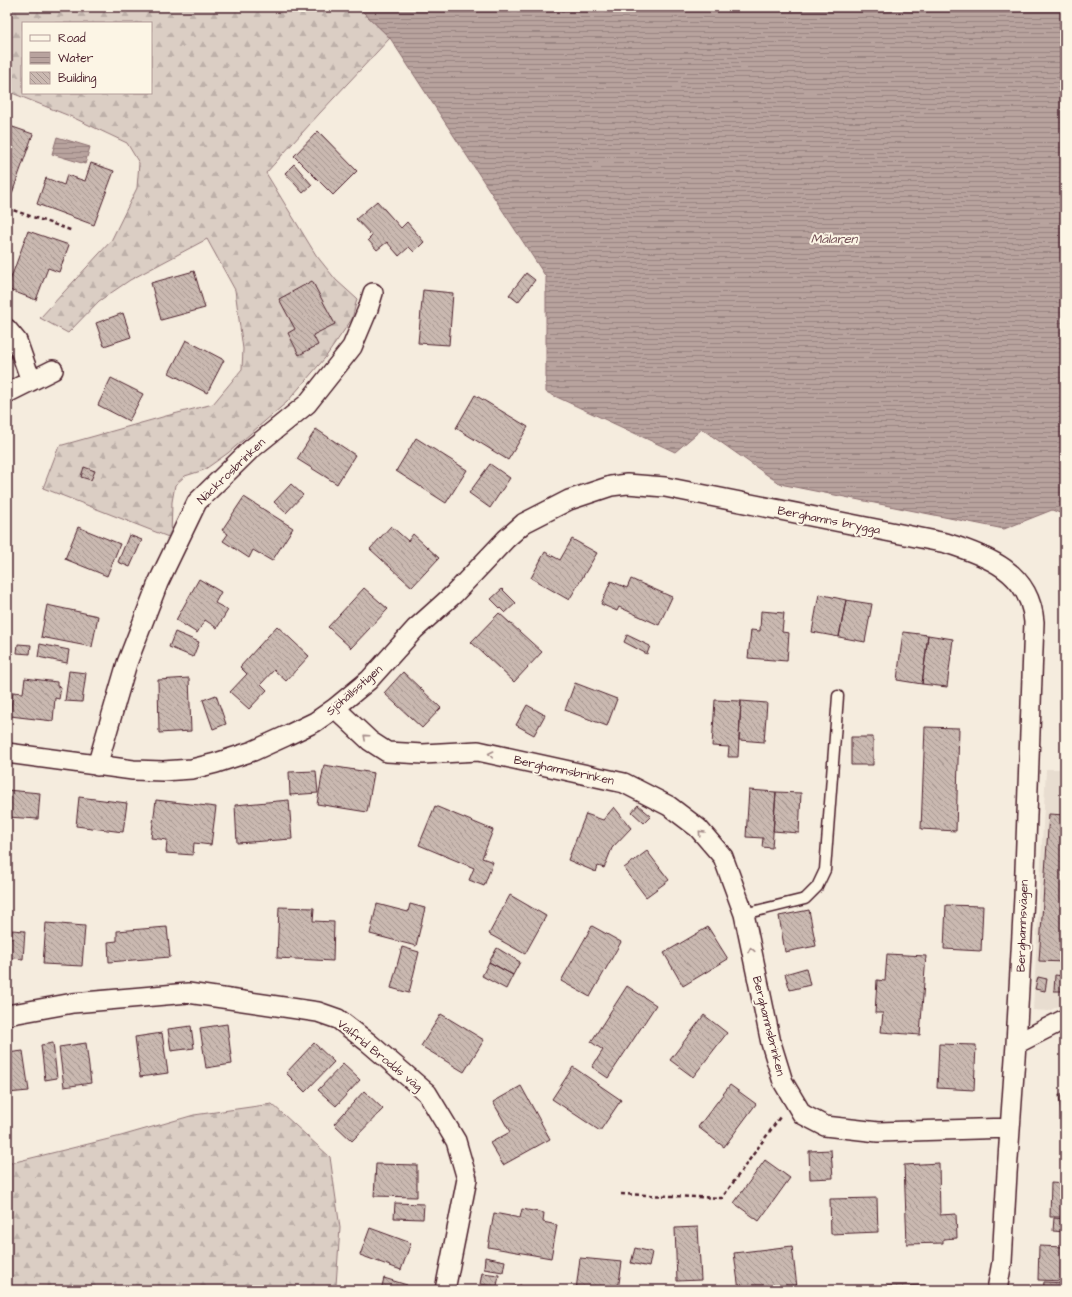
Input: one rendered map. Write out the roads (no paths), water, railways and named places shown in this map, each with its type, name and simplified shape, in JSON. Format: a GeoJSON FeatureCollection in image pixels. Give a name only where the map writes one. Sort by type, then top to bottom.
{"type":"FeatureCollection","features":[{"type":"Feature","properties":{"kind":"street","name":"Näckrosbrinken"},"geometry":{"type":"LineString","coordinates":[[97,766],[127,663],[158,583],[197,502],[250,450],[307,404],[352,347],[368,310],[373,293]]}},
{"type":"Feature","properties":{"kind":"street"},"geometry":{"type":"LineString","coordinates":[[7,329],[17,341],[32,381]]}},
{"type":"Feature","properties":{"kind":"street"},"geometry":{"type":"LineString","coordinates":[[7,393],[53,370]]}},
{"type":"Feature","properties":{"kind":"street","name":"Sjöhällsstigen"},"geometry":{"type":"LineString","coordinates":[[7,753],[97,766],[133,770],[163,771],[192,769],[253,751],[314,722],[335,708],[369,680],[415,628],[454,594],[506,539],[524,523],[569,500],[611,486],[627,484],[646,485]]}},
{"type":"Feature","properties":{"kind":"street","name":"Berghamns brygga"},"geometry":{"type":"LineString","coordinates":[[646,485],[665,487],[946,543],[974,552],[1008,570]]}},
{"type":"Feature","properties":{"kind":"street","name":"Berghamnsvägen"},"geometry":{"type":"LineString","coordinates":[[997,1290],[1002,1262],[1023,919],[1034,622],[1033,611],[1029,598],[1018,581],[1008,570]]}},
{"type":"Feature","properties":{"kind":"street","name":"Berghamnsbrinken"},"geometry":{"type":"LineString","coordinates":[[335,708],[370,741],[388,752],[422,754],[478,751],[624,782],[669,806],[698,828],[723,857],[744,914],[771,1042],[783,1082],[802,1114],[825,1126],[878,1132],[1010,1128]]}},
{"type":"Feature","properties":{"kind":"street","name":"Valfrid Brodds väg"},"geometry":{"type":"LineString","coordinates":[[7,1015],[73,1004],[188,994],[318,1012],[338,1019],[369,1043],[427,1093],[456,1141],[467,1179],[445,1290]]}},
{"type":"Feature","properties":{"kind":"street"},"geometry":{"type":"LineString","coordinates":[[1016,1044],[1065,1019]]}},
{"type":"Feature","properties":{"kind":"lane"},"geometry":{"type":"LineString","coordinates":[[744,914],[805,899],[817,887],[826,870],[838,696]]}},
{"type":"Feature","properties":{"kind":"water","name":"Mälaren"},"geometry":{"type":"Polygon","coordinates":[[[358,7],[1065,7],[1065,515],[1052,510],[1004,529],[780,484],[702,429],[675,452],[546,392],[546,277],[390,38],[358,7]]]}},
{"type":"Feature","properties":{"kind":"water"},"geometry":{"type":"Polygon","coordinates":[[[57,137],[90,147],[85,164],[52,154],[57,137]]]}}]}
